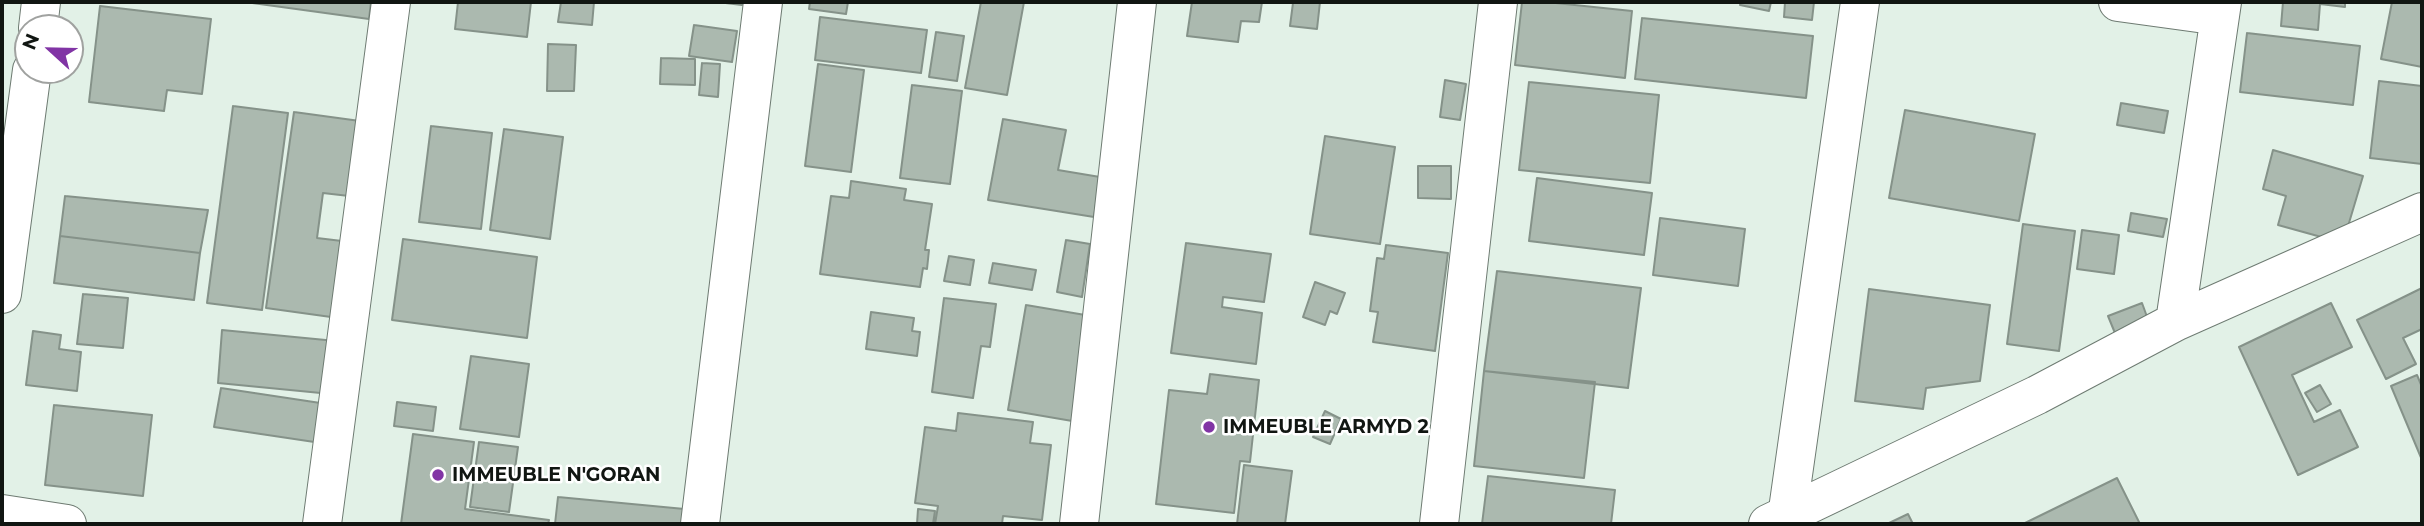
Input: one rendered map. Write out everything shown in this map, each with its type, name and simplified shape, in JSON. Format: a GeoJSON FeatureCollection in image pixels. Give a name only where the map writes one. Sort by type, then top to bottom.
{"type":"FeatureCollection","features":[{"type":"Feature","properties":{"kind":"street"},"geometry":{"type":"LineString","coordinates":[[322,524],[391,2]]}},
{"type":"Feature","properties":{"kind":"street"},"geometry":{"type":"LineString","coordinates":[[700,524],[762,2]]}},
{"type":"Feature","properties":{"kind":"street"},"geometry":{"type":"LineString","coordinates":[[1079,524],[1137,2]]}},
{"type":"Feature","properties":{"kind":"street"},"geometry":{"type":"LineString","coordinates":[[1439,524],[1498,2]]}},
{"type":"Feature","properties":{"kind":"street"},"geometry":{"type":"LineString","coordinates":[[1781,521],[1860,2]]}},
{"type":"Feature","properties":{"kind":"street"},"geometry":{"type":"LineString","coordinates":[[2118,2],[2221,9],[2175,322]]}},
{"type":"Feature","properties":{"kind":"street"},"geometry":{"type":"LineString","coordinates":[[2,294],[30,84]]}},
{"type":"Feature","properties":{"kind":"street"},"geometry":{"type":"LineString","coordinates":[[1781,521],[2037,395],[2175,322],[2422,212]]}},
{"type":"Feature","properties":{"kind":"street"},"geometry":{"type":"LineString","coordinates":[[2,514],[67,524]]}},
{"type":"Feature","properties":{"kind":"building"},"geometry":{"type":"Polygon","coordinates":[[[245,2],[371,2],[369,19],[245,2]]]}},
{"type":"Feature","properties":{"kind":"building"},"geometry":{"type":"Polygon","coordinates":[[[458,2],[531,2],[527,37],[455,29],[458,2]]]}},
{"type":"Feature","properties":{"kind":"building"},"geometry":{"type":"Polygon","coordinates":[[[561,2],[594,2],[592,25],[558,22],[561,2]]]}},
{"type":"Feature","properties":{"kind":"building"},"geometry":{"type":"Polygon","coordinates":[[[717,2],[742,2],[742,5],[717,2]]]}},
{"type":"Feature","properties":{"kind":"building"},"geometry":{"type":"Polygon","coordinates":[[[810,2],[848,2],[846,14],[809,9],[810,2]]]}},
{"type":"Feature","properties":{"kind":"building"},"geometry":{"type":"Polygon","coordinates":[[[981,2],[1024,2],[1007,95],[965,88],[981,2]]]}},
{"type":"Feature","properties":{"kind":"building"},"geometry":{"type":"Polygon","coordinates":[[[1192,2],[1262,2],[1259,22],[1241,21],[1238,42],[1187,36],[1192,2]]]}},
{"type":"Feature","properties":{"kind":"building"},"geometry":{"type":"Polygon","coordinates":[[[1281,2],[1320,2],[1317,29],[1290,26],[1293,3],[1281,2]]]}},
{"type":"Feature","properties":{"kind":"building"},"geometry":{"type":"Polygon","coordinates":[[[1522,2],[1632,11],[1625,78],[1515,65],[1522,2]]]}},
{"type":"Feature","properties":{"kind":"building"},"geometry":{"type":"Polygon","coordinates":[[[1741,2],[1771,2],[1769,11],[1740,5],[1741,2]]]}},
{"type":"Feature","properties":{"kind":"building"},"geometry":{"type":"Polygon","coordinates":[[[1785,2],[1814,2],[1812,20],[1784,17],[1785,2]]]}},
{"type":"Feature","properties":{"kind":"building"},"geometry":{"type":"Polygon","coordinates":[[[2283,2],[2345,2],[2345,7],[2320,4],[2318,30],[2281,26],[2283,2]]]}},
{"type":"Feature","properties":{"kind":"building"},"geometry":{"type":"Polygon","coordinates":[[[2392,2],[2422,2],[2422,67],[2381,59],[2392,2]]]}},
{"type":"Feature","properties":{"kind":"building"},"geometry":{"type":"Polygon","coordinates":[[[100,6],[211,19],[202,94],[167,90],[164,111],[89,102],[100,6]]]}},
{"type":"Feature","properties":{"kind":"building"},"geometry":{"type":"Polygon","coordinates":[[[820,17],[927,30],[921,73],[815,60],[820,17]]]}},
{"type":"Feature","properties":{"kind":"building"},"geometry":{"type":"Polygon","coordinates":[[[1642,18],[1813,36],[1806,98],[1635,79],[1642,18]]]}},
{"type":"Feature","properties":{"kind":"building"},"geometry":{"type":"Polygon","coordinates":[[[694,25],[737,31],[732,62],[689,56],[694,25]]]}},
{"type":"Feature","properties":{"kind":"building"},"geometry":{"type":"Polygon","coordinates":[[[936,32],[964,36],[957,81],[929,77],[936,32]]]}},
{"type":"Feature","properties":{"kind":"building"},"geometry":{"type":"Polygon","coordinates":[[[2247,33],[2360,46],[2353,105],[2240,92],[2247,33]]]}},
{"type":"Feature","properties":{"kind":"building"},"geometry":{"type":"Polygon","coordinates":[[[548,44],[576,45],[574,91],[547,91],[548,44]]]}},
{"type":"Feature","properties":{"kind":"building"},"geometry":{"type":"Polygon","coordinates":[[[661,58],[695,59],[695,85],[660,84],[661,58]]]}},
{"type":"Feature","properties":{"kind":"building"},"geometry":{"type":"Polygon","coordinates":[[[702,63],[720,64],[718,97],[699,95],[702,63]]]}},
{"type":"Feature","properties":{"kind":"building"},"geometry":{"type":"Polygon","coordinates":[[[818,64],[864,70],[851,172],[805,166],[818,64]]]}},
{"type":"Feature","properties":{"kind":"building"},"geometry":{"type":"Polygon","coordinates":[[[1445,80],[1466,84],[1460,120],[1440,117],[1445,80]]]}},
{"type":"Feature","properties":{"kind":"building"},"geometry":{"type":"Polygon","coordinates":[[[2379,81],[2422,86],[2422,164],[2370,158],[2379,81]]]}},
{"type":"Feature","properties":{"kind":"building"},"geometry":{"type":"Polygon","coordinates":[[[1529,82],[1659,95],[1650,183],[1519,170],[1529,82]]]}},
{"type":"Feature","properties":{"kind":"building"},"geometry":{"type":"Polygon","coordinates":[[[912,85],[962,91],[950,184],[900,178],[912,85]]]}},
{"type":"Feature","properties":{"kind":"building"},"geometry":{"type":"Polygon","coordinates":[[[2121,103],[2168,111],[2164,133],[2117,125],[2121,103]]]}},
{"type":"Feature","properties":{"kind":"building"},"geometry":{"type":"Polygon","coordinates":[[[233,106],[288,113],[262,310],[207,303],[233,106]]]}},
{"type":"Feature","properties":{"kind":"building"},"geometry":{"type":"Polygon","coordinates":[[[1905,110],[2035,134],[2019,221],[1889,198],[1905,110]]]}},
{"type":"Feature","properties":{"kind":"building"},"geometry":{"type":"Polygon","coordinates":[[[294,112],[360,121],[349,196],[323,193],[317,238],[342,241],[331,317],[266,308],[294,112]]]}},
{"type":"Feature","properties":{"kind":"building"},"geometry":{"type":"Polygon","coordinates":[[[1003,119],[1066,130],[1058,170],[1100,177],[1094,217],[988,200],[1003,119]]]}},
{"type":"Feature","properties":{"kind":"building"},"geometry":{"type":"Polygon","coordinates":[[[431,126],[492,133],[481,229],[419,222],[431,126]]]}},
{"type":"Feature","properties":{"kind":"building"},"geometry":{"type":"Polygon","coordinates":[[[504,129],[563,137],[550,239],[490,230],[504,129]]]}},
{"type":"Feature","properties":{"kind":"building"},"geometry":{"type":"Polygon","coordinates":[[[1325,136],[1395,147],[1380,244],[1310,234],[1325,136]]]}},
{"type":"Feature","properties":{"kind":"building"},"geometry":{"type":"Polygon","coordinates":[[[2273,150],[2363,176],[2343,243],[2278,225],[2286,196],[2263,189],[2273,150]]]}},
{"type":"Feature","properties":{"kind":"building"},"geometry":{"type":"Polygon","coordinates":[[[1418,166],[1451,166],[1451,199],[1418,198],[1418,166]]]}},
{"type":"Feature","properties":{"kind":"building"},"geometry":{"type":"Polygon","coordinates":[[[1537,178],[1652,193],[1644,255],[1529,241],[1537,178]]]}},
{"type":"Feature","properties":{"kind":"building"},"geometry":{"type":"Polygon","coordinates":[[[851,181],[906,189],[904,200],[932,204],[925,250],[929,250],[927,269],[923,268],[920,287],[820,274],[831,196],[849,198],[851,181]]]}},
{"type":"Feature","properties":{"kind":"building"},"geometry":{"type":"Polygon","coordinates":[[[65,196],[208,210],[200,253],[60,236],[65,196]]]}},
{"type":"Feature","properties":{"kind":"building"},"geometry":{"type":"Polygon","coordinates":[[[2131,213],[2167,219],[2163,237],[2128,231],[2131,213]]]}},
{"type":"Feature","properties":{"kind":"building"},"geometry":{"type":"Polygon","coordinates":[[[1660,218],[1745,229],[1738,286],[1653,275],[1660,218]]]}},
{"type":"Feature","properties":{"kind":"building"},"geometry":{"type":"Polygon","coordinates":[[[2023,224],[2075,231],[2059,351],[2007,344],[2023,224]]]}},
{"type":"Feature","properties":{"kind":"building"},"geometry":{"type":"Polygon","coordinates":[[[2082,230],[2119,235],[2114,274],[2077,269],[2082,230]]]}},
{"type":"Feature","properties":{"kind":"building"},"geometry":{"type":"Polygon","coordinates":[[[60,236],[200,253],[194,300],[54,283],[60,236]]]}},
{"type":"Feature","properties":{"kind":"building"},"geometry":{"type":"Polygon","coordinates":[[[403,239],[537,257],[527,338],[392,320],[403,239]]]}},
{"type":"Feature","properties":{"kind":"building"},"geometry":{"type":"Polygon","coordinates":[[[1066,240],[1090,244],[1082,297],[1057,292],[1066,240]]]}},
{"type":"Feature","properties":{"kind":"building"},"geometry":{"type":"Polygon","coordinates":[[[1186,243],[1271,254],[1264,302],[1223,297],[1222,307],[1262,313],[1256,364],[1171,353],[1186,243]]]}},
{"type":"Feature","properties":{"kind":"building"},"geometry":{"type":"Polygon","coordinates":[[[1386,245],[1448,253],[1435,351],[1373,342],[1378,312],[1370,311],[1377,258],[1384,259],[1386,245]]]}},
{"type":"Feature","properties":{"kind":"building"},"geometry":{"type":"Polygon","coordinates":[[[949,256],[974,260],[970,285],[944,281],[949,256]]]}},
{"type":"Feature","properties":{"kind":"building"},"geometry":{"type":"Polygon","coordinates":[[[993,263],[1036,270],[1032,290],[989,283],[993,263]]]}},
{"type":"Feature","properties":{"kind":"building"},"geometry":{"type":"Polygon","coordinates":[[[1497,271],[1641,288],[1628,388],[1484,371],[1497,271]]]}},
{"type":"Feature","properties":{"kind":"building"},"geometry":{"type":"Polygon","coordinates":[[[1315,282],[1345,293],[1337,314],[1330,311],[1325,325],[1303,317],[1315,282]]]}},
{"type":"Feature","properties":{"kind":"building"},"geometry":{"type":"Polygon","coordinates":[[[2422,288],[2422,329],[2403,338],[2416,364],[2386,379],[2357,320],[2422,288]]]}},
{"type":"Feature","properties":{"kind":"building"},"geometry":{"type":"Polygon","coordinates":[[[1869,289],[1990,305],[1980,381],[1926,388],[1923,409],[1855,401],[1869,289]]]}},
{"type":"Feature","properties":{"kind":"building"},"geometry":{"type":"Polygon","coordinates":[[[83,294],[128,298],[123,348],[77,344],[83,294]]]}},
{"type":"Feature","properties":{"kind":"building"},"geometry":{"type":"Polygon","coordinates":[[[944,298],[996,304],[990,347],[981,346],[973,398],[932,392],[944,298]]]}},
{"type":"Feature","properties":{"kind":"building"},"geometry":{"type":"Polygon","coordinates":[[[2142,303],[2150,325],[2117,338],[2108,316],[2142,303]]]}},
{"type":"Feature","properties":{"kind":"building"},"geometry":{"type":"Polygon","coordinates":[[[2331,303],[2352,347],[2292,375],[2314,422],[2340,410],[2358,447],[2298,475],[2239,347],[2331,303]]]}},
{"type":"Feature","properties":{"kind":"building"},"geometry":{"type":"Polygon","coordinates":[[[1026,305],[1097,317],[1078,422],[1008,410],[1026,305]]]}},
{"type":"Feature","properties":{"kind":"building"},"geometry":{"type":"Polygon","coordinates":[[[871,312],[914,318],[912,331],[920,332],[917,356],[866,349],[871,312]]]}},
{"type":"Feature","properties":{"kind":"building"},"geometry":{"type":"Polygon","coordinates":[[[222,330],[336,341],[331,394],[218,383],[222,330]]]}},
{"type":"Feature","properties":{"kind":"building"},"geometry":{"type":"Polygon","coordinates":[[[33,331],[61,335],[59,349],[81,352],[77,391],[26,385],[33,331]]]}},
{"type":"Feature","properties":{"kind":"building"},"geometry":{"type":"Polygon","coordinates":[[[471,356],[529,364],[519,437],[460,429],[471,356]]]}},
{"type":"Feature","properties":{"kind":"building"},"geometry":{"type":"Polygon","coordinates":[[[1484,371],[1595,382],[1584,478],[1474,466],[1484,371]]]}},
{"type":"Feature","properties":{"kind":"building","name":"IMMEUBLE ARMYD 2"},"geometry":{"type":"Polygon","coordinates":[[[1210,374],[1259,380],[1250,462],[1240,461],[1234,513],[1156,504],[1169,390],[1207,394],[1210,374]]]}},
{"type":"Feature","properties":{"kind":"building"},"geometry":{"type":"Polygon","coordinates":[[[2417,375],[2422,387],[2422,460],[2391,386],[2417,375]]]}},
{"type":"Feature","properties":{"kind":"building"},"geometry":{"type":"Polygon","coordinates":[[[2320,385],[2331,404],[2317,412],[2305,393],[2320,385]]]}},
{"type":"Feature","properties":{"kind":"building"},"geometry":{"type":"Polygon","coordinates":[[[221,388],[327,404],[321,443],[214,427],[221,388]]]}},
{"type":"Feature","properties":{"kind":"building"},"geometry":{"type":"Polygon","coordinates":[[[397,402],[436,407],[433,431],[394,426],[397,402]]]}},
{"type":"Feature","properties":{"kind":"building"},"geometry":{"type":"Polygon","coordinates":[[[54,405],[152,415],[143,496],[45,485],[54,405]]]}},
{"type":"Feature","properties":{"kind":"building"},"geometry":{"type":"Polygon","coordinates":[[[1325,411],[1341,419],[1330,444],[1313,437],[1325,411]]]}},
{"type":"Feature","properties":{"kind":"building"},"geometry":{"type":"Polygon","coordinates":[[[958,413],[1033,422],[1030,443],[1051,445],[1042,520],[1003,516],[1002,524],[935,524],[938,506],[915,503],[925,427],[956,431],[958,413]]]}},
{"type":"Feature","properties":{"kind":"building","name":"IMMEUBLE N'GORAN"},"geometry":{"type":"Polygon","coordinates":[[[413,434],[474,442],[465,509],[549,520],[548,524],[401,524],[413,434]]]}},
{"type":"Feature","properties":{"kind":"building"},"geometry":{"type":"Polygon","coordinates":[[[479,442],[518,447],[509,512],[470,507],[479,442]]]}},
{"type":"Feature","properties":{"kind":"building"},"geometry":{"type":"Polygon","coordinates":[[[1244,465],[1292,471],[1285,524],[1237,524],[1244,465]]]}},
{"type":"Feature","properties":{"kind":"building"},"geometry":{"type":"Polygon","coordinates":[[[1488,476],[1615,490],[1611,524],[1482,524],[1488,476]]]}},
{"type":"Feature","properties":{"kind":"building"},"geometry":{"type":"Polygon","coordinates":[[[2117,478],[2140,524],[2023,524],[2117,478]]]}},
{"type":"Feature","properties":{"kind":"building"},"geometry":{"type":"Polygon","coordinates":[[[558,497],[695,510],[693,524],[555,524],[558,497]]]}},
{"type":"Feature","properties":{"kind":"building"},"geometry":{"type":"Polygon","coordinates":[[[918,509],[935,511],[933,524],[917,524],[918,509]]]}},
{"type":"Feature","properties":{"kind":"building"},"geometry":{"type":"Polygon","coordinates":[[[1908,514],[1913,524],[1887,524],[1908,514]]]}},
{"type":"Feature","properties":{"kind":"place","name":"IMMEUBLE ARMYD 2"},"geometry":{"type":"Point","coordinates":[1209,427]}},
{"type":"Feature","properties":{"kind":"place","name":"IMMEUBLE N'GORAN"},"geometry":{"type":"Point","coordinates":[438,475]}}]}
